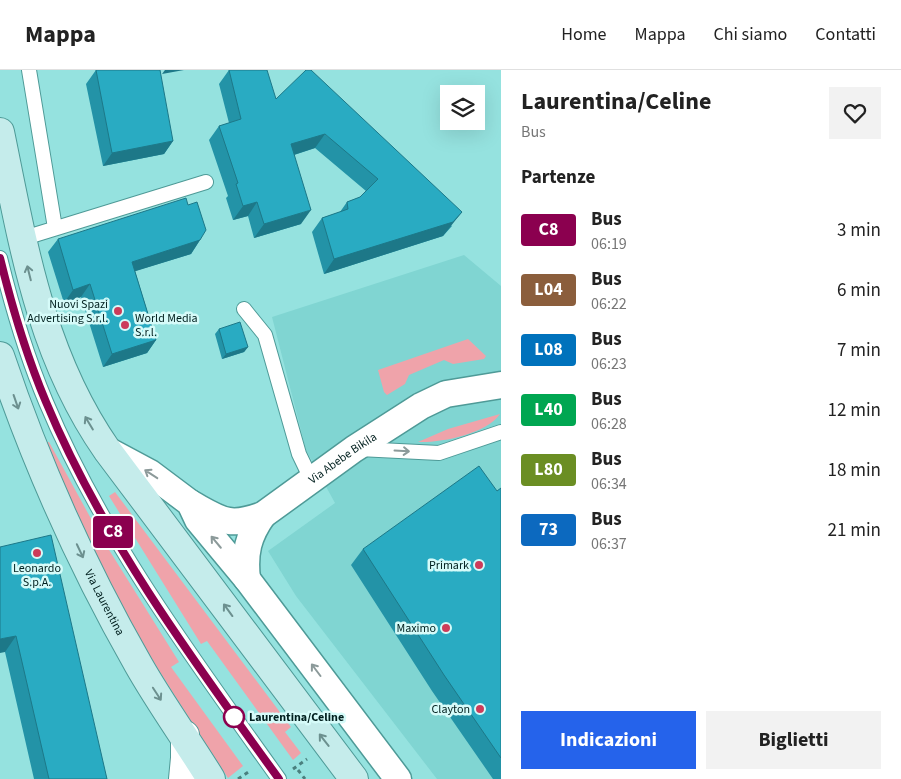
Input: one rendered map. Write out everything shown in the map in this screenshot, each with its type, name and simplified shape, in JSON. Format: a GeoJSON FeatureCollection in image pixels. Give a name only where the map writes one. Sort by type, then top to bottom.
{"type":"FeatureCollection","features":[{"type":"Feature","properties":{"kind":"main road"},"geometry":{"type":"LineString","coordinates":[[0,132],[21,239],[38,306],[52,345],[84,416],[107,450],[354,779]]}},
{"type":"Feature","properties":{"kind":"main road","name":"Via Laurentina"},"geometry":{"type":"LineString","coordinates":[[0,356],[35,454],[96,585],[139,666],[185,735],[211,779]]}},
{"type":"Feature","properties":{"kind":"street","name":"Via Abebe Bikila"},"geometry":{"type":"LineString","coordinates":[[190,503],[226,522],[248,521],[263,515],[354,449],[434,399],[458,391],[501,384]]}},
{"type":"Feature","properties":{"kind":"street"},"geometry":{"type":"LineString","coordinates":[[107,450],[150,473],[190,503],[198,520],[247,579],[398,779]]}},
{"type":"Feature","properties":{"kind":"street"},"geometry":{"type":"LineString","coordinates":[[247,579],[245,553],[249,539],[263,515]]}},
{"type":"Feature","properties":{"kind":"street"},"geometry":{"type":"LineString","coordinates":[[182,779],[185,758],[185,735]]}},
{"type":"Feature","properties":{"kind":"lane"},"geometry":{"type":"LineString","coordinates":[[29,70],[55,228]]}},
{"type":"Feature","properties":{"kind":"lane"},"geometry":{"type":"LineString","coordinates":[[21,239],[206,182]]}},
{"type":"Feature","properties":{"kind":"lane"},"geometry":{"type":"LineString","coordinates":[[0,258],[16,322],[38,383],[83,478],[154,598],[234,718],[279,779]]}},
{"type":"Feature","properties":{"kind":"lane"},"geometry":{"type":"LineString","coordinates":[[244,309],[265,335],[299,454],[311,479]]}},
{"type":"Feature","properties":{"kind":"lane"},"geometry":{"type":"LineString","coordinates":[[354,449],[439,453],[453,450],[501,432]]}},
{"type":"Feature","properties":{"kind":"path"},"geometry":{"type":"LineString","coordinates":[[300,764],[306,760]]}},
{"type":"Feature","properties":{"kind":"path"},"geometry":{"type":"LineString","coordinates":[[296,767],[305,779]]}},
{"type":"Feature","properties":{"kind":"path"},"geometry":{"type":"LineString","coordinates":[[238,779],[250,770],[254,774]]}},
{"type":"Feature","properties":{"kind":"shaded area"},"geometry":{"type":"Polygon","coordinates":[[[464,255],[501,286],[501,779],[437,779],[296,596],[268,551],[335,503],[306,450],[272,317],[464,255]]]}},
{"type":"Feature","properties":{"kind":"shaded area"},"geometry":{"type":"Polygon","coordinates":[[[468,339],[486,356],[484,359],[453,364],[444,360],[409,375],[405,384],[387,395],[384,392],[378,370],[468,339]]]}},
{"type":"Feature","properties":{"kind":"shaded area"},"geometry":{"type":"Polygon","coordinates":[[[500,414],[485,427],[474,432],[439,441],[418,442],[448,429],[500,414]]]}},
{"type":"Feature","properties":{"kind":"shaded area"},"geometry":{"type":"Polygon","coordinates":[[[49,442],[101,537],[179,662],[171,667],[243,766],[228,778],[135,631],[112,589],[45,443],[49,442]]]}},
{"type":"Feature","properties":{"kind":"shaded area"},"geometry":{"type":"Polygon","coordinates":[[[115,492],[291,727],[285,732],[301,753],[293,760],[207,641],[201,644],[109,496],[115,492]]]}},
{"type":"Feature","properties":{"kind":"building"},"geometry":{"type":"Polygon","coordinates":[[[96,70],[160,70],[173,141],[112,153],[96,70]]]}},
{"type":"Feature","properties":{"kind":"building"},"geometry":{"type":"Polygon","coordinates":[[[229,70],[267,70],[276,99],[306,70],[311,70],[462,212],[453,222],[334,259],[322,218],[348,209],[347,202],[360,197],[378,179],[325,134],[291,144],[311,210],[264,224],[257,202],[243,206],[236,184],[238,183],[219,126],[241,119],[229,70]]]}},
{"type":"Feature","properties":{"kind":"building"},"geometry":{"type":"Polygon","coordinates":[[[186,198],[188,205],[197,202],[206,230],[200,240],[132,262],[156,340],[112,354],[90,284],[73,290],[58,239],[186,198]]]}},
{"type":"Feature","properties":{"kind":"building"},"geometry":{"type":"Polygon","coordinates":[[[240,322],[248,347],[226,354],[219,329],[240,322]]]}},
{"type":"Feature","properties":{"kind":"building","name":"Maximo"},"geometry":{"type":"Polygon","coordinates":[[[479,466],[497,491],[501,488],[501,758],[444,675],[363,549],[479,466]]]}},
{"type":"Feature","properties":{"kind":"building"},"geometry":{"type":"Polygon","coordinates":[[[51,535],[107,779],[49,779],[16,636],[0,639],[0,547],[51,535]]]}},
{"type":"Feature","properties":{"kind":"bus line","name":"C8"},"geometry":{"type":"LineString","coordinates":[[0,258],[16,322],[46,404],[103,516],[153,597],[234,718],[279,779]]}},
{"type":"Feature","properties":{"kind":"place","name":"Nuovi Spazi Advertising S.r.l."},"geometry":{"type":"Point","coordinates":[118,311]}},
{"type":"Feature","properties":{"kind":"place","name":"World Media S.r.l."},"geometry":{"type":"Point","coordinates":[125,325]}},
{"type":"Feature","properties":{"kind":"place","name":"Leonardo S.p.A."},"geometry":{"type":"Point","coordinates":[37,553]}},
{"type":"Feature","properties":{"kind":"place","name":"Primark"},"geometry":{"type":"Point","coordinates":[479,565]}},
{"type":"Feature","properties":{"kind":"place","name":"Maximo"},"geometry":{"type":"Point","coordinates":[446,628]}},
{"type":"Feature","properties":{"kind":"place","name":"Clayton"},"geometry":{"type":"Point","coordinates":[480,709]}},
{"type":"Feature","properties":{"kind":"place","name":"Laurentina/Celine"},"geometry":{"type":"Point","coordinates":[234,717]}}]}
